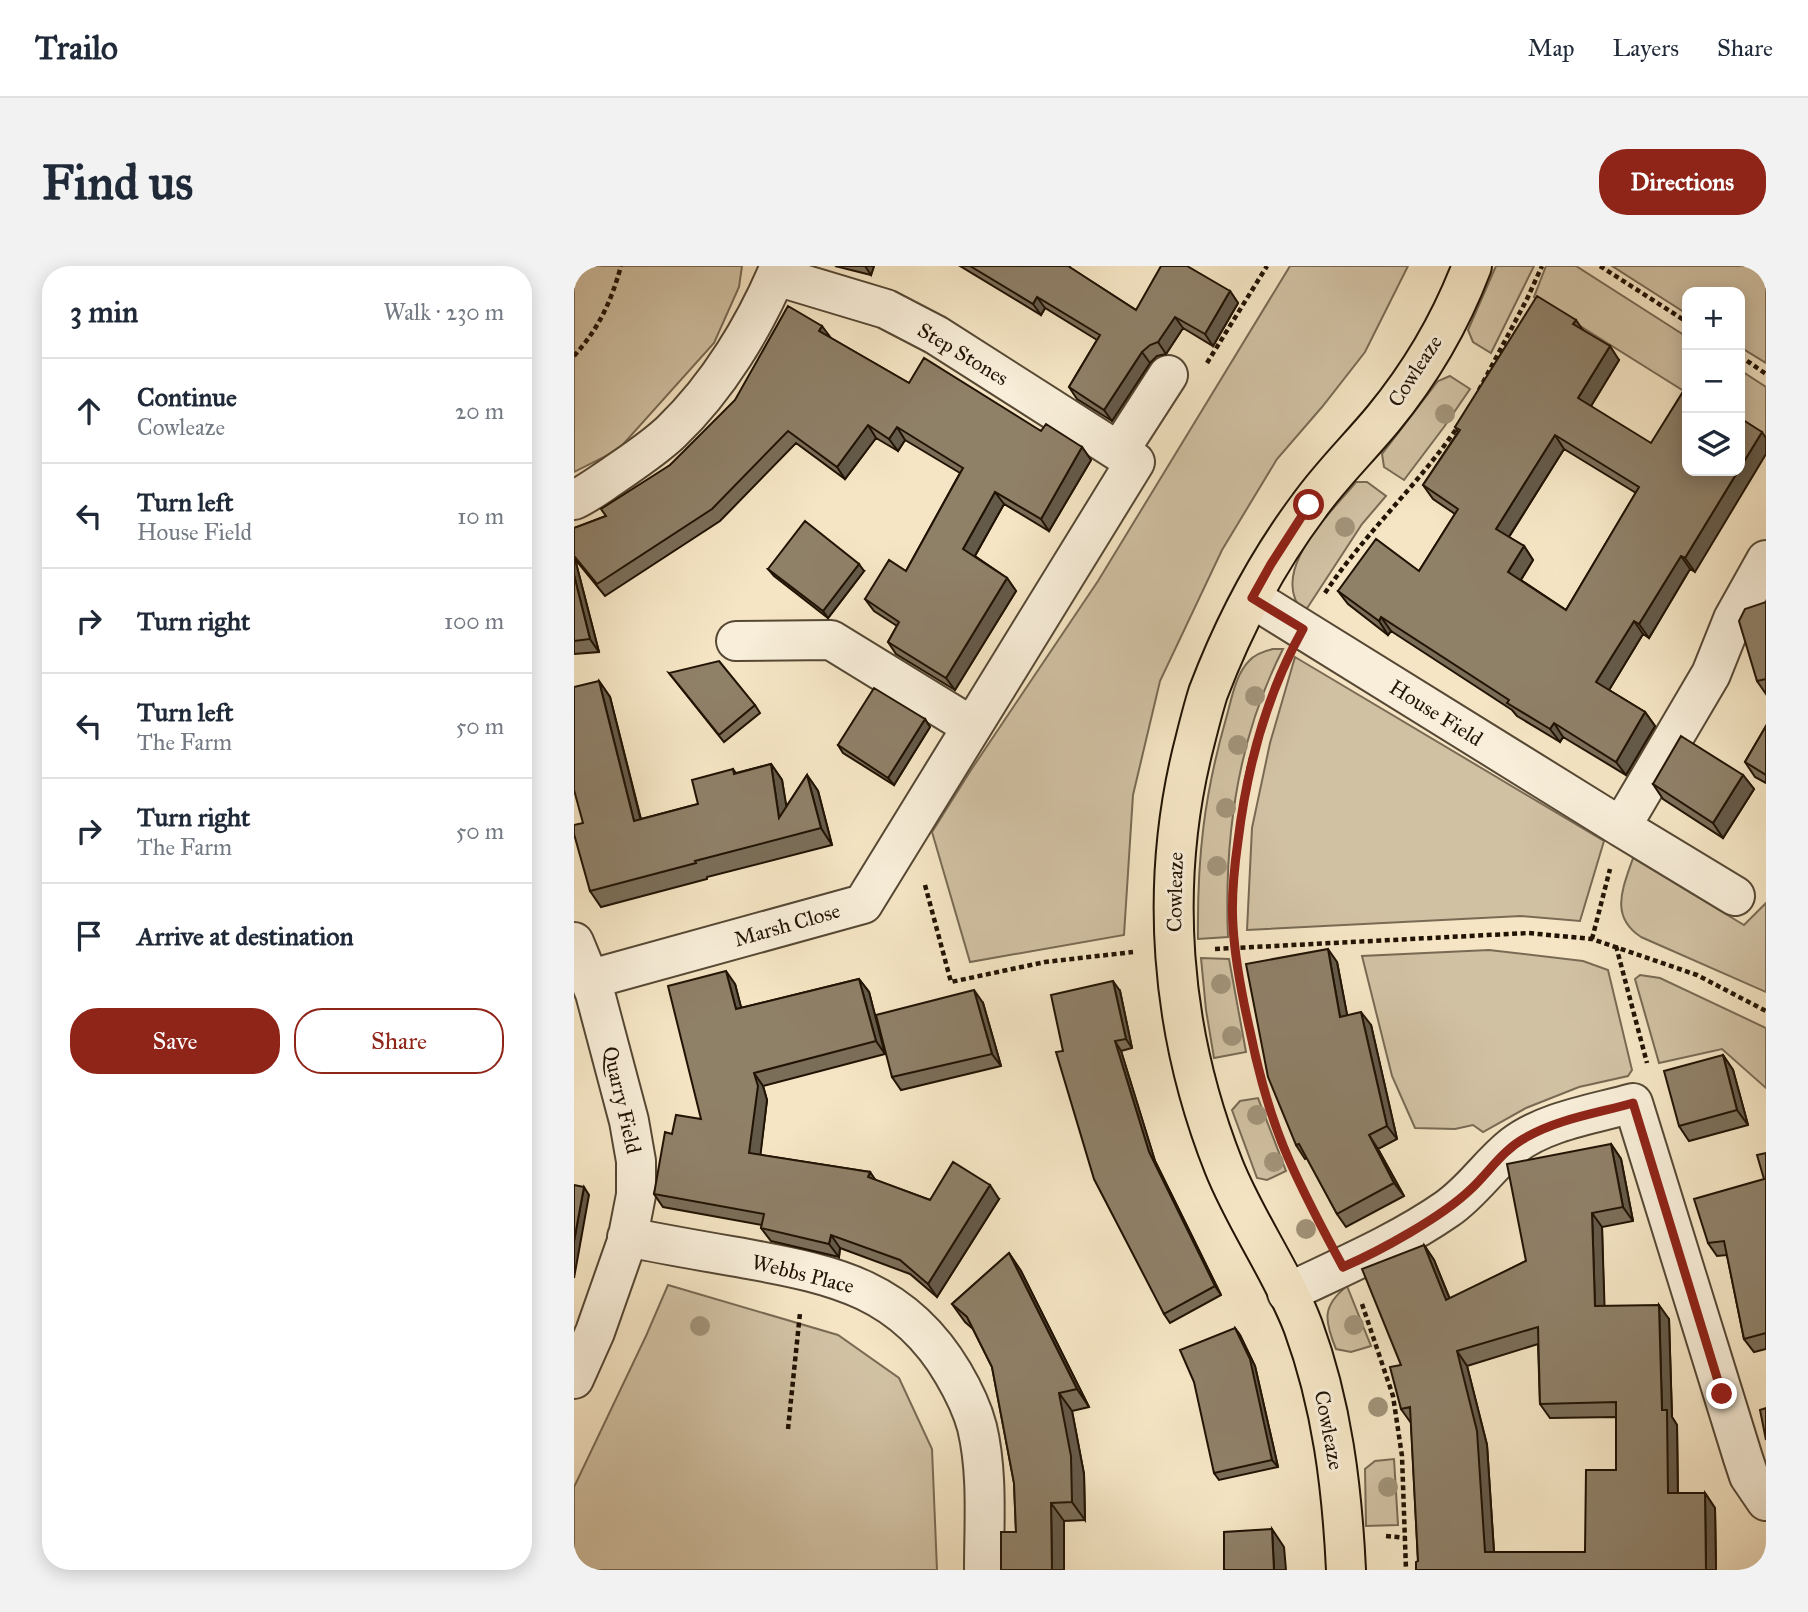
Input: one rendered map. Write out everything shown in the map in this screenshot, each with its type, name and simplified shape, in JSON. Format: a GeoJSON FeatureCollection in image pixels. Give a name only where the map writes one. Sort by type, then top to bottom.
{"type":"FeatureCollection","features":[{"type":"Feature","properties":{"kind":"main road","name":"Cowleaze"},"geometry":{"type":"LineString","coordinates":[[1346,1570],[1344,1520],[1329,1415],[1302,1324],[1224,1167],[1199,1095],[1181,1015],[1155,951],[1176,850],[1184,785],[1207,698],[1223,657],[1271,564],[1309,505],[1403,393],[1444,326],[1472,266]]}},
{"type":"Feature","properties":{"kind":"street","name":"Step Stones"},"geometry":{"type":"LineString","coordinates":[[778,271],[886,309],[936,335],[1127,457]]}},
{"type":"Feature","properties":{"kind":"street"},"geometry":{"type":"LineString","coordinates":[[574,500],[635,461],[670,432],[703,397],[733,354],[778,271]]}},
{"type":"Feature","properties":{"kind":"street","name":"Marsh Close"},"geometry":{"type":"LineString","coordinates":[[591,979],[863,904],[971,726],[1036,626],[1168,375]]}},
{"type":"Feature","properties":{"kind":"street"},"geometry":{"type":"LineString","coordinates":[[1621,827],[1711,674],[1733,619],[1766,560]]}},
{"type":"Feature","properties":{"kind":"street","name":"House Field"},"geometry":{"type":"LineString","coordinates":[[1252,598],[1735,896]]}},
{"type":"Feature","properties":{"kind":"street"},"geometry":{"type":"LineString","coordinates":[[736,641],[831,640],[971,726]]}},
{"type":"Feature","properties":{"kind":"street","name":"Quarry Field"},"geometry":{"type":"LineString","coordinates":[[574,943],[591,979],[629,1121],[636,1161],[636,1195],[627,1237],[595,1332],[574,1379]]}},
{"type":"Feature","properties":{"kind":"street"},"geometry":{"type":"LineString","coordinates":[[1287,1293],[1343,1267],[1448,1208],[1525,1138],[1544,1129],[1633,1103],[1749,1476],[1766,1501]]}},
{"type":"Feature","properties":{"kind":"street","name":"Webbs Place"},"geometry":{"type":"LineString","coordinates":[[627,1237],[839,1278],[871,1292],[899,1310],[924,1332],[962,1388],[976,1425],[983,1462],[984,1570]]}},
{"type":"Feature","properties":{"kind":"path"},"geometry":{"type":"LineString","coordinates":[[574,356],[590,338],[611,302],[621,266]]}},
{"type":"Feature","properties":{"kind":"path"},"geometry":{"type":"LineString","coordinates":[[1475,396],[1542,266]]}},
{"type":"Feature","properties":{"kind":"path"},"geometry":{"type":"LineString","coordinates":[[1600,266],[1682,319]]}},
{"type":"Feature","properties":{"kind":"path"},"geometry":{"type":"LineString","coordinates":[[1745,359],[1766,374]]}},
{"type":"Feature","properties":{"kind":"path"},"geometry":{"type":"LineString","coordinates":[[1406,1570],[1402,1456],[1393,1396],[1359,1296],[1289,1161],[1268,1105],[1239,981],[1233,926],[1233,879],[1251,759],[1288,655],[1340,570],[1431,463],[1464,416]]}},
{"type":"Feature","properties":{"kind":"path"},"geometry":{"type":"LineString","coordinates":[[1592,939],[1621,827]]}},
{"type":"Feature","properties":{"kind":"path"},"geometry":{"type":"LineString","coordinates":[[898,844],[917,858],[951,982],[1045,962],[1112,953],[1528,933],[1592,939],[1616,946],[1697,975],[1766,1010]]}},
{"type":"Feature","properties":{"kind":"path"},"geometry":{"type":"LineString","coordinates":[[1616,946],[1643,1049]]}},
{"type":"Feature","properties":{"kind":"path"},"geometry":{"type":"LineString","coordinates":[[1137,963],[1155,951]]}},
{"type":"Feature","properties":{"kind":"path"},"geometry":{"type":"LineString","coordinates":[[788,1430],[804,1270]]}},
{"type":"Feature","properties":{"kind":"shaded area"},"geometry":{"type":"Polygon","coordinates":[[[574,266],[742,266],[739,287],[714,343],[618,450],[574,472],[574,266]]]}},
{"type":"Feature","properties":{"kind":"shaded area"},"geometry":{"type":"Polygon","coordinates":[[[1290,266],[1408,266],[1365,352],[1277,459],[1222,550],[1160,681],[1133,795],[1124,935],[970,962],[932,832],[1098,581],[1290,266]]]}},
{"type":"Feature","properties":{"kind":"shaded area"},"geometry":{"type":"Polygon","coordinates":[[[1496,266],[1534,266],[1491,353],[1473,342],[1468,330],[1496,266]]]}},
{"type":"Feature","properties":{"kind":"shaded area"},"geometry":{"type":"Polygon","coordinates":[[[1546,266],[1576,266],[1682,334],[1682,390],[1534,297],[1546,266]]]}},
{"type":"Feature","properties":{"kind":"shaded area"},"geometry":{"type":"Polygon","coordinates":[[[1612,266],[1766,266],[1766,363],[1745,350],[1745,287],[1682,287],[1682,311],[1612,266]]]}},
{"type":"Feature","properties":{"kind":"shaded area"},"geometry":{"type":"Polygon","coordinates":[[[1745,373],[1766,387],[1766,442],[1745,428],[1745,373]]]}},
{"type":"Feature","properties":{"kind":"shaded area"},"geometry":{"type":"Polygon","coordinates":[[[1450,376],[1470,389],[1404,480],[1384,467],[1382,454],[1438,381],[1450,376]]]}},
{"type":"Feature","properties":{"kind":"shaded area"},"geometry":{"type":"Polygon","coordinates":[[[1356,482],[1367,482],[1386,496],[1362,524],[1304,613],[1294,597],[1293,580],[1297,562],[1319,526],[1356,482]]]}},
{"type":"Feature","properties":{"kind":"shaded area"},"geometry":{"type":"Polygon","coordinates":[[[1273,649],[1283,649],[1255,717],[1237,789],[1229,863],[1228,937],[1198,939],[1201,853],[1207,799],[1219,744],[1241,672],[1254,656],[1273,649]]]}},
{"type":"Feature","properties":{"kind":"shaded area"},"geometry":{"type":"Polygon","coordinates":[[[1295,657],[1604,841],[1580,921],[1521,916],[1247,930],[1252,828],[1270,743],[1295,657]]]}},
{"type":"Feature","properties":{"kind":"shaded area"},"geometry":{"type":"Polygon","coordinates":[[[1633,858],[1744,925],[1766,903],[1766,992],[1641,937],[1631,929],[1625,920],[1621,901],[1633,858]]]}},
{"type":"Feature","properties":{"kind":"shaded area"},"geometry":{"type":"Polygon","coordinates":[[[1489,950],[1583,961],[1608,970],[1632,1070],[1628,1076],[1579,1087],[1526,1108],[1483,1132],[1473,1125],[1455,1129],[1415,1128],[1392,1076],[1362,956],[1489,950]]]}},
{"type":"Feature","properties":{"kind":"shaded area"},"geometry":{"type":"Polygon","coordinates":[[[1201,958],[1229,959],[1246,1052],[1214,1058],[1201,958]]]}},
{"type":"Feature","properties":{"kind":"shaded area"},"geometry":{"type":"Polygon","coordinates":[[[1640,975],[1660,978],[1766,1028],[1766,1088],[1722,1049],[1659,1063],[1635,979],[1640,975]]]}},
{"type":"Feature","properties":{"kind":"shaded area"},"geometry":{"type":"Polygon","coordinates":[[[1258,1098],[1286,1171],[1267,1180],[1257,1178],[1232,1110],[1240,1101],[1258,1098]]]}},
{"type":"Feature","properties":{"kind":"shaded area"},"geometry":{"type":"Polygon","coordinates":[[[668,1285],[838,1335],[899,1378],[932,1449],[937,1570],[574,1570],[574,1487],[668,1285]]]}},
{"type":"Feature","properties":{"kind":"shaded area"},"geometry":{"type":"Polygon","coordinates":[[[1347,1286],[1371,1346],[1351,1352],[1336,1349],[1328,1322],[1329,1307],[1347,1286]]]}},
{"type":"Feature","properties":{"kind":"shaded area"},"geometry":{"type":"Polygon","coordinates":[[[1394,1459],[1398,1525],[1366,1526],[1365,1469],[1375,1461],[1394,1459]]]}},
{"type":"Feature","properties":{"kind":"building"},"geometry":{"type":"Polygon","coordinates":[[[970,266],[1068,266],[1136,310],[1161,266],[1187,266],[1230,291],[1205,334],[1175,317],[1158,342],[1142,352],[1104,410],[1069,387],[1100,335],[1037,297],[1033,304],[970,266]]]}},
{"type":"Feature","properties":{"kind":"building"},"geometry":{"type":"Polygon","coordinates":[[[1537,296],[1576,320],[1573,324],[1610,346],[1578,398],[1651,443],[1682,393],[1682,476],[1735,476],[1685,558],[1681,556],[1639,624],[1634,621],[1596,682],[1645,712],[1616,762],[1554,723],[1550,729],[1507,703],[1509,700],[1381,617],[1379,621],[1338,591],[1376,539],[1419,571],[1458,509],[1423,485],[1460,430],[1455,427],[1537,296]],[[1555,435],[1496,529],[1524,546],[1508,572],[1566,610],[1639,487],[1555,435]]]}},
{"type":"Feature","properties":{"kind":"building"},"geometry":{"type":"Polygon","coordinates":[[[788,306],[822,326],[819,331],[909,383],[924,358],[1041,431],[1046,424],[1082,447],[1041,519],[995,492],[963,549],[1007,578],[946,678],[888,642],[899,622],[865,599],[889,560],[906,571],[963,468],[897,427],[889,439],[868,425],[837,467],[788,431],[712,509],[597,584],[574,556],[574,528],[606,516],[601,509],[670,465],[735,400],[788,306]]]}},
{"type":"Feature","properties":{"kind":"building"},"geometry":{"type":"Polygon","coordinates":[[[1745,421],[1762,432],[1745,460],[1745,421]]]}},
{"type":"Feature","properties":{"kind":"building"},"geometry":{"type":"Polygon","coordinates":[[[805,521],[859,564],[823,611],[768,569],[805,521]]]}},
{"type":"Feature","properties":{"kind":"building"},"geometry":{"type":"Polygon","coordinates":[[[574,575],[590,639],[574,641],[574,575]]]}},
{"type":"Feature","properties":{"kind":"building"},"geometry":{"type":"Polygon","coordinates":[[[1766,602],[1766,679],[1757,681],[1739,621],[1745,609],[1766,602]]]}},
{"type":"Feature","properties":{"kind":"building"},"geometry":{"type":"Polygon","coordinates":[[[719,661],[755,705],[719,735],[669,673],[719,661]]]}},
{"type":"Feature","properties":{"kind":"building"},"geometry":{"type":"Polygon","coordinates":[[[599,681],[634,821],[698,804],[692,780],[733,769],[734,774],[771,764],[779,818],[807,775],[821,828],[590,891],[574,834],[574,825],[583,823],[574,790],[574,687],[599,681]]]}},
{"type":"Feature","properties":{"kind":"building"},"geometry":{"type":"Polygon","coordinates":[[[874,688],[925,719],[888,778],[838,745],[874,688]]]}},
{"type":"Feature","properties":{"kind":"building"},"geometry":{"type":"Polygon","coordinates":[[[1766,726],[1766,775],[1745,762],[1766,726]]]}},
{"type":"Feature","properties":{"kind":"building"},"geometry":{"type":"Polygon","coordinates":[[[1681,736],[1743,775],[1713,823],[1653,784],[1681,736]]]}},
{"type":"Feature","properties":{"kind":"building"},"geometry":{"type":"Polygon","coordinates":[[[1328,949],[1340,1017],[1361,1012],[1387,1126],[1369,1135],[1394,1183],[1337,1214],[1299,1144],[1296,1145],[1268,1077],[1246,964],[1328,949]]]}},
{"type":"Feature","properties":{"kind":"building"},"geometry":{"type":"Polygon","coordinates":[[[726,971],[736,1009],[859,979],[876,1041],[754,1073],[758,1086],[749,1153],[870,1172],[868,1177],[930,1200],[953,1162],[990,1185],[928,1284],[900,1260],[831,1235],[829,1244],[761,1228],[764,1214],[654,1194],[665,1132],[672,1134],[676,1115],[701,1119],[668,986],[726,971]]]}},
{"type":"Feature","properties":{"kind":"building"},"geometry":{"type":"Polygon","coordinates":[[[1113,981],[1126,1039],[1115,1041],[1149,1152],[1215,1286],[1164,1314],[1094,1179],[1056,1052],[1063,1051],[1051,995],[1113,981]]]}},
{"type":"Feature","properties":{"kind":"building"},"geometry":{"type":"Polygon","coordinates":[[[974,990],[992,1054],[892,1077],[876,1015],[974,990]]]}},
{"type":"Feature","properties":{"kind":"building"},"geometry":{"type":"Polygon","coordinates":[[[1723,1055],[1737,1110],[1679,1126],[1664,1071],[1723,1055]]]}},
{"type":"Feature","properties":{"kind":"building"},"geometry":{"type":"Polygon","coordinates":[[[1611,1144],[1623,1207],[1592,1213],[1595,1306],[1659,1305],[1662,1410],[1667,1410],[1668,1493],[1705,1493],[1706,1570],[1416,1570],[1418,1561],[1410,1407],[1401,1409],[1390,1367],[1401,1365],[1362,1269],[1424,1245],[1446,1300],[1526,1261],[1507,1164],[1611,1144]],[[1538,1327],[1457,1351],[1477,1431],[1485,1552],[1585,1552],[1586,1470],[1616,1470],[1616,1402],[1540,1404],[1538,1327]]]}},
{"type":"Feature","properties":{"kind":"building"},"geometry":{"type":"Polygon","coordinates":[[[1766,1153],[1766,1333],[1744,1339],[1724,1241],[1708,1243],[1694,1199],[1764,1179],[1757,1155],[1766,1153]]]}},
{"type":"Feature","properties":{"kind":"building"},"geometry":{"type":"Polygon","coordinates":[[[574,1185],[584,1187],[574,1241],[574,1185]]]}},
{"type":"Feature","properties":{"kind":"building"},"geometry":{"type":"Polygon","coordinates":[[[1009,1253],[1077,1389],[1059,1393],[1071,1456],[1072,1502],[1051,1503],[1052,1570],[1001,1570],[1001,1532],[1016,1532],[1014,1483],[992,1367],[967,1317],[952,1304],[1009,1253]]]}},
{"type":"Feature","properties":{"kind":"building"},"geometry":{"type":"Polygon","coordinates":[[[1235,1328],[1250,1359],[1272,1460],[1214,1473],[1194,1382],[1180,1350],[1235,1328]]]}},
{"type":"Feature","properties":{"kind":"building"},"geometry":{"type":"Polygon","coordinates":[[[1766,1408],[1766,1440],[1760,1410],[1766,1408]]]}},
{"type":"Feature","properties":{"kind":"building"},"geometry":{"type":"Polygon","coordinates":[[[1272,1529],[1274,1570],[1224,1570],[1224,1532],[1272,1529]]]}},
{"type":"Feature","properties":{"kind":"route"},"geometry":{"type":"LineString","coordinates":[[1309,505],[1252,598],[1303,629],[1288,655],[1251,759],[1233,879],[1233,926],[1239,981],[1256,1062],[1268,1105],[1289,1161],[1343,1267],[1448,1208],[1525,1138],[1544,1129],[1633,1103],[1722,1394]]}}]}
